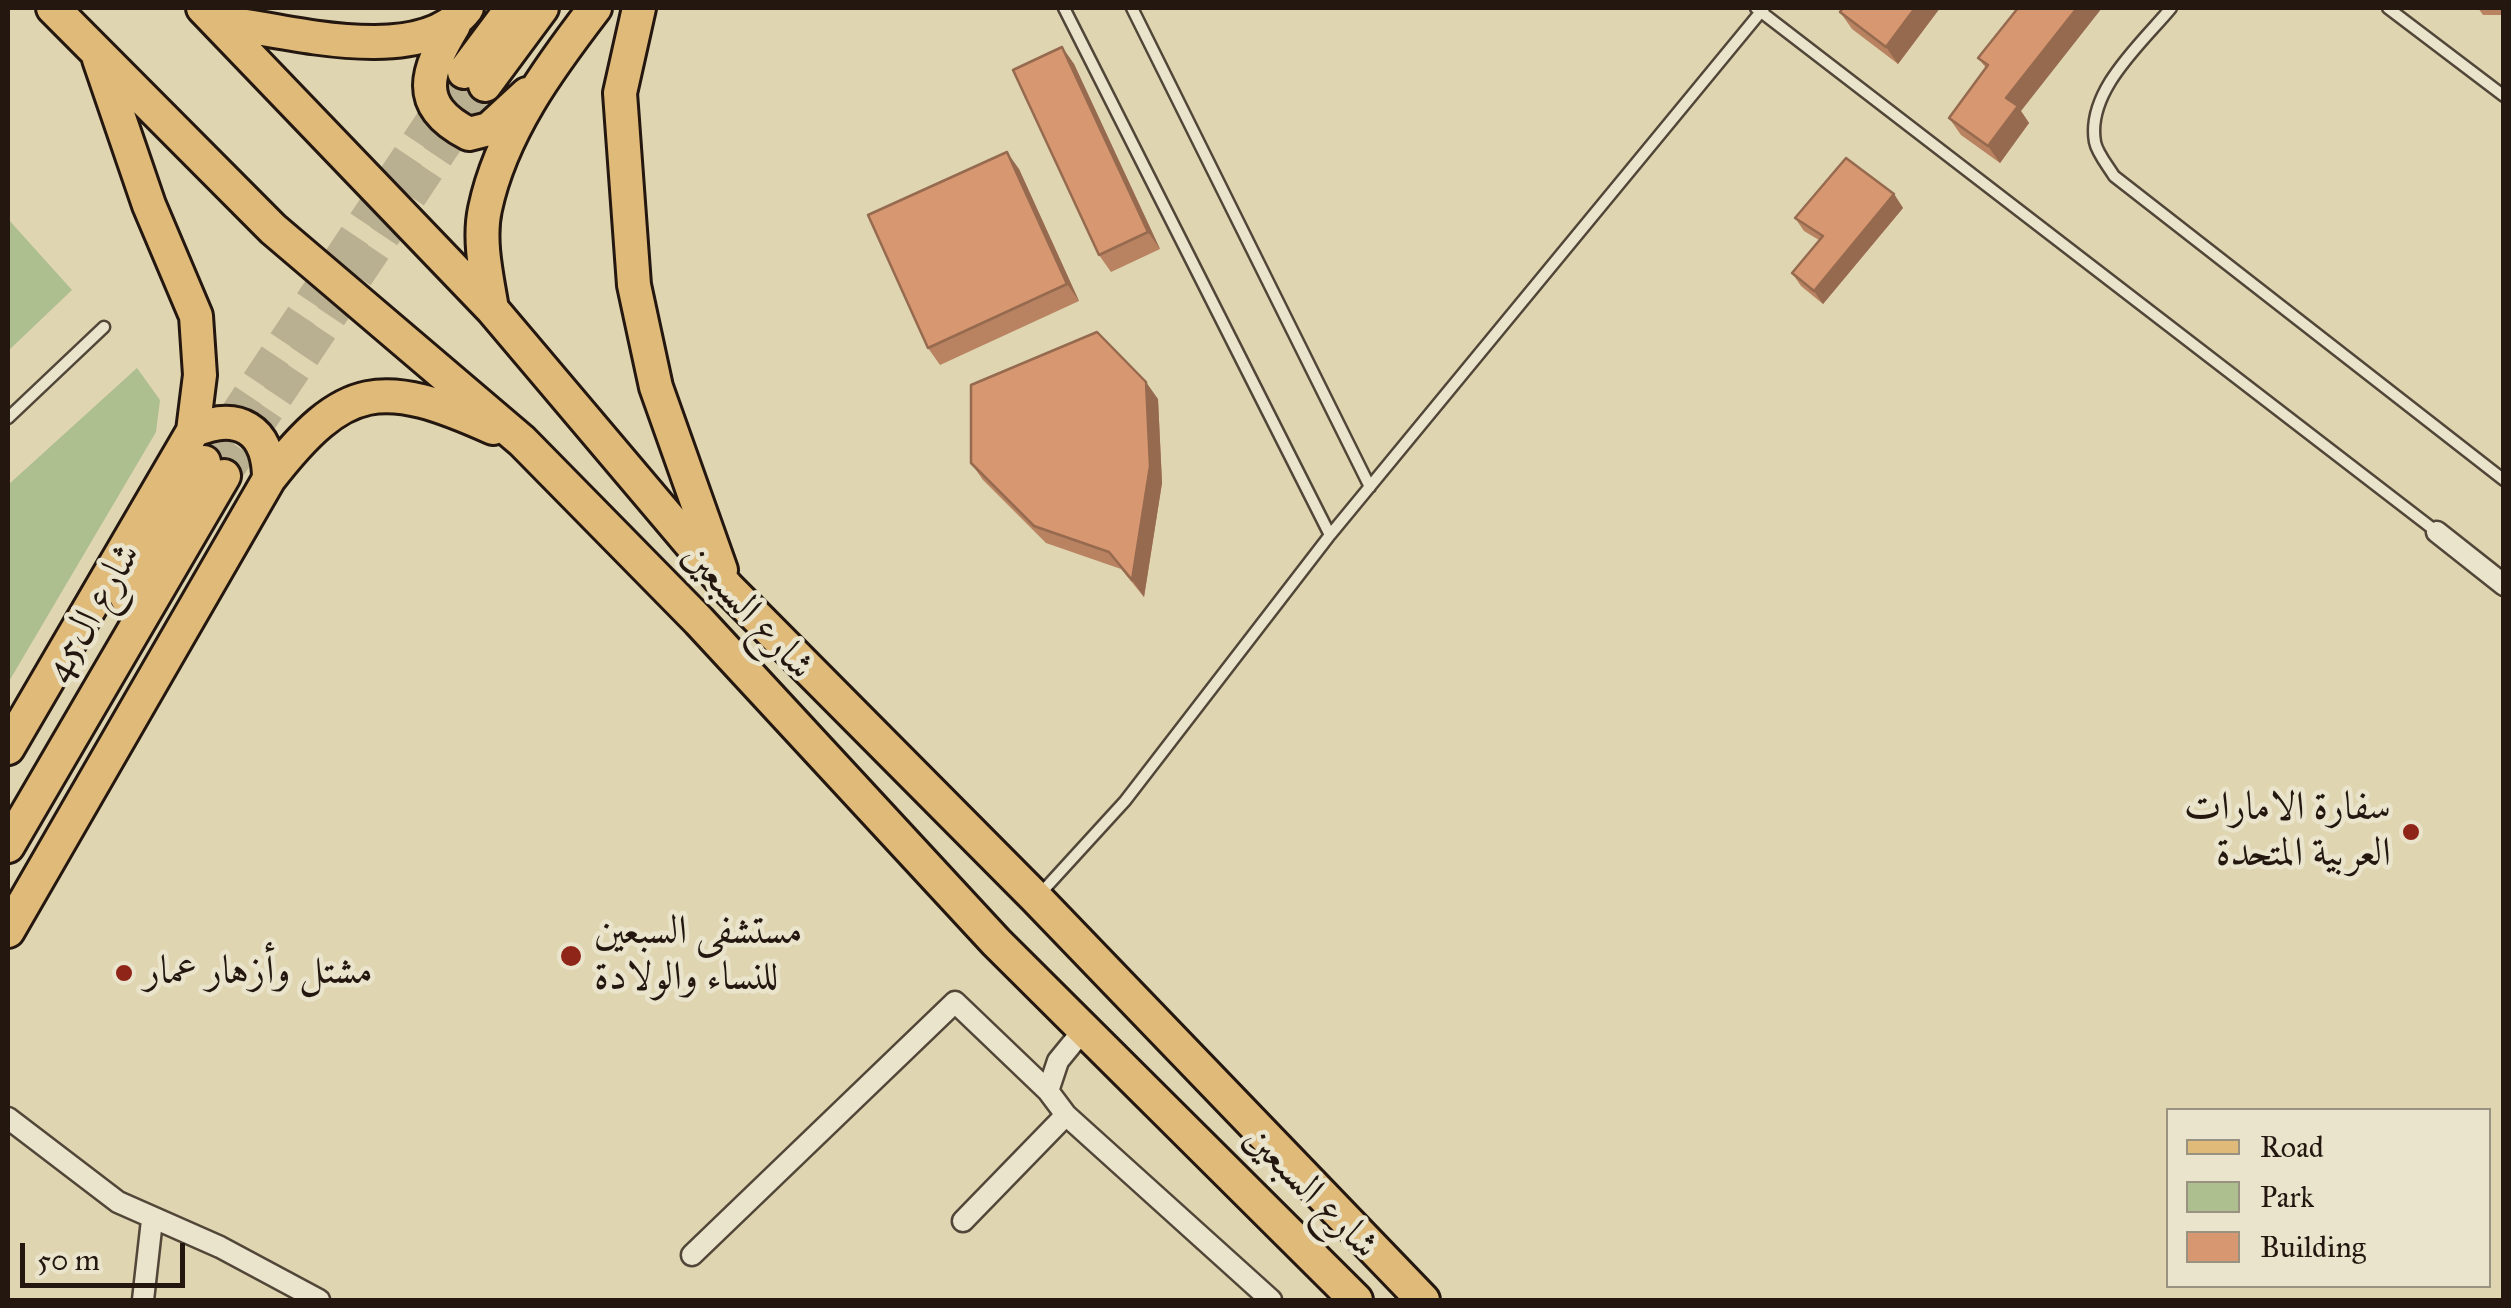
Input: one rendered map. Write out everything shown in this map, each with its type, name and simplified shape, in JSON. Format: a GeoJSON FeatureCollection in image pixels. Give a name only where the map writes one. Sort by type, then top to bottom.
{"type":"FeatureCollection","features":[{"type":"Feature","properties":{"kind":"main road","name":"شارع السبعين"},"geometry":{"type":"LineString","coordinates":[[52,8],[273,230],[522,441],[700,621],[996,942],[1356,1300]]}},
{"type":"Feature","properties":{"kind":"main road"},"geometry":{"type":"LineString","coordinates":[[512,8],[474,78],[542,8]]}},
{"type":"Feature","properties":{"kind":"main road"},"geometry":{"type":"LineString","coordinates":[[461,16],[433,60],[428,83],[434,105],[448,124],[469,134],[489,129],[536,85],[595,8]]}},
{"type":"Feature","properties":{"kind":"main road"},"geometry":{"type":"LineString","coordinates":[[639,8],[620,93],[634,284],[656,387],[728,588]]}},
{"type":"Feature","properties":{"kind":"main road","name":"شارع السبعين"},"geometry":{"type":"LineString","coordinates":[[209,14],[492,309],[728,588],[1036,898],[1424,1300]]}},
{"type":"Feature","properties":{"kind":"main road"},"geometry":{"type":"LineString","coordinates":[[209,14],[363,41],[409,42],[461,16]]}},
{"type":"Feature","properties":{"kind":"main road"},"geometry":{"type":"LineString","coordinates":[[96,50],[149,205],[196,316],[207,456]]}},
{"type":"Feature","properties":{"kind":"main road"},"geometry":{"type":"LineString","coordinates":[[492,309],[484,252],[484,210],[536,85]]}},
{"type":"Feature","properties":{"kind":"main road"},"geometry":{"type":"LineString","coordinates":[[8,931],[269,479],[327,412],[365,398],[404,396],[449,408],[522,441]]}},
{"type":"Feature","properties":{"kind":"main road"},"geometry":{"type":"LineString","coordinates":[[8,748],[207,456],[214,421],[238,423],[258,436],[269,456],[269,479]]}},
{"type":"Feature","properties":{"kind":"main road","name":"شارع ال45"},"geometry":{"type":"LineString","coordinates":[[8,810],[207,456]]}},
{"type":"Feature","properties":{"kind":"main road","name":"شارع ال45"},"geometry":{"type":"LineString","coordinates":[[8,846],[207,456]]}},
{"type":"Feature","properties":{"kind":"street"},"geometry":{"type":"LineString","coordinates":[[2437,532],[2504,585]]}},
{"type":"Feature","properties":{"kind":"street"},"geometry":{"type":"LineString","coordinates":[[692,1254],[954,1002],[1066,1114],[1271,1300]]}},
{"type":"Feature","properties":{"kind":"street"},"geometry":{"type":"LineString","coordinates":[[1048,1092],[1058,1062],[1085,1028]]}},
{"type":"Feature","properties":{"kind":"street"},"geometry":{"type":"LineString","coordinates":[[963,1220],[1066,1114]]}},
{"type":"Feature","properties":{"kind":"street"},"geometry":{"type":"LineString","coordinates":[[8,1118],[118,1202],[220,1248],[319,1300]]}},
{"type":"Feature","properties":{"kind":"street"},"geometry":{"type":"LineString","coordinates":[[142,1300],[152,1220]]}},
{"type":"Feature","properties":{"kind":"lane"},"geometry":{"type":"LineString","coordinates":[[1064,8],[1330,535]]}},
{"type":"Feature","properties":{"kind":"lane"},"geometry":{"type":"LineString","coordinates":[[1132,8],[1370,487]]}},
{"type":"Feature","properties":{"kind":"lane"},"geometry":{"type":"LineString","coordinates":[[2171,8],[2112,81],[2095,113],[2095,145],[2114,176],[2504,480]]}},
{"type":"Feature","properties":{"kind":"lane"},"geometry":{"type":"LineString","coordinates":[[2388,8],[2504,96]]}},
{"type":"Feature","properties":{"kind":"lane"},"geometry":{"type":"LineString","coordinates":[[1036,898],[1125,801],[1330,535],[1760,9],[2437,532]]}},
{"type":"Feature","properties":{"kind":"lane"},"geometry":{"type":"LineString","coordinates":[[8,418],[104,327]]}},
{"type":"Feature","properties":{"kind":"green space"},"geometry":{"type":"Polygon","coordinates":[[[8,219],[72,290],[8,351],[8,219]]]}},
{"type":"Feature","properties":{"kind":"green space"},"geometry":{"type":"Polygon","coordinates":[[[137,368],[160,400],[156,432],[8,683],[8,485],[137,368]]]}},
{"type":"Feature","properties":{"kind":"building"},"geometry":{"type":"Polygon","coordinates":[[[1843,8],[1915,8],[1886,47],[1840,12],[1843,8]]]}},
{"type":"Feature","properties":{"kind":"building"},"geometry":{"type":"Polygon","coordinates":[[[2018,8],[2077,8],[2006,98],[2018,106],[1988,146],[1949,118],[1988,65],[1978,58],[2018,8]]]}},
{"type":"Feature","properties":{"kind":"building"},"geometry":{"type":"Polygon","coordinates":[[[1062,47],[1148,232],[1099,255],[1013,70],[1062,47]]]}},
{"type":"Feature","properties":{"kind":"building"},"geometry":{"type":"Polygon","coordinates":[[[1007,152],[1067,284],[928,348],[868,215],[1007,152]]]}},
{"type":"Feature","properties":{"kind":"building"},"geometry":{"type":"Polygon","coordinates":[[[1846,158],[1894,194],[1814,291],[1792,273],[1823,236],[1795,218],[1846,158]]]}},
{"type":"Feature","properties":{"kind":"building"},"geometry":{"type":"Polygon","coordinates":[[[1097,332],[1146,382],[1150,466],[1132,580],[1109,552],[1034,526],[971,463],[971,385],[1097,332]]]}},
{"type":"Feature","properties":{"kind":"tunnel"},"geometry":{"type":"LineString","coordinates":[[204,462],[464,72]]}},
{"type":"Feature","properties":{"kind":"tunnel"},"geometry":{"type":"LineString","coordinates":[[224,476],[485,85]]}},
{"type":"Feature","properties":{"kind":"place","name":"سفارة الامارات العربية المتحدة"},"geometry":{"type":"Point","coordinates":[2411,832]}},
{"type":"Feature","properties":{"kind":"place","name":"مستشفى السبعين للنساء والولادة"},"geometry":{"type":"Point","coordinates":[571,956]}},
{"type":"Feature","properties":{"kind":"place","name":"مشتل وأزهار عمار"},"geometry":{"type":"Point","coordinates":[124,973]}}]}
